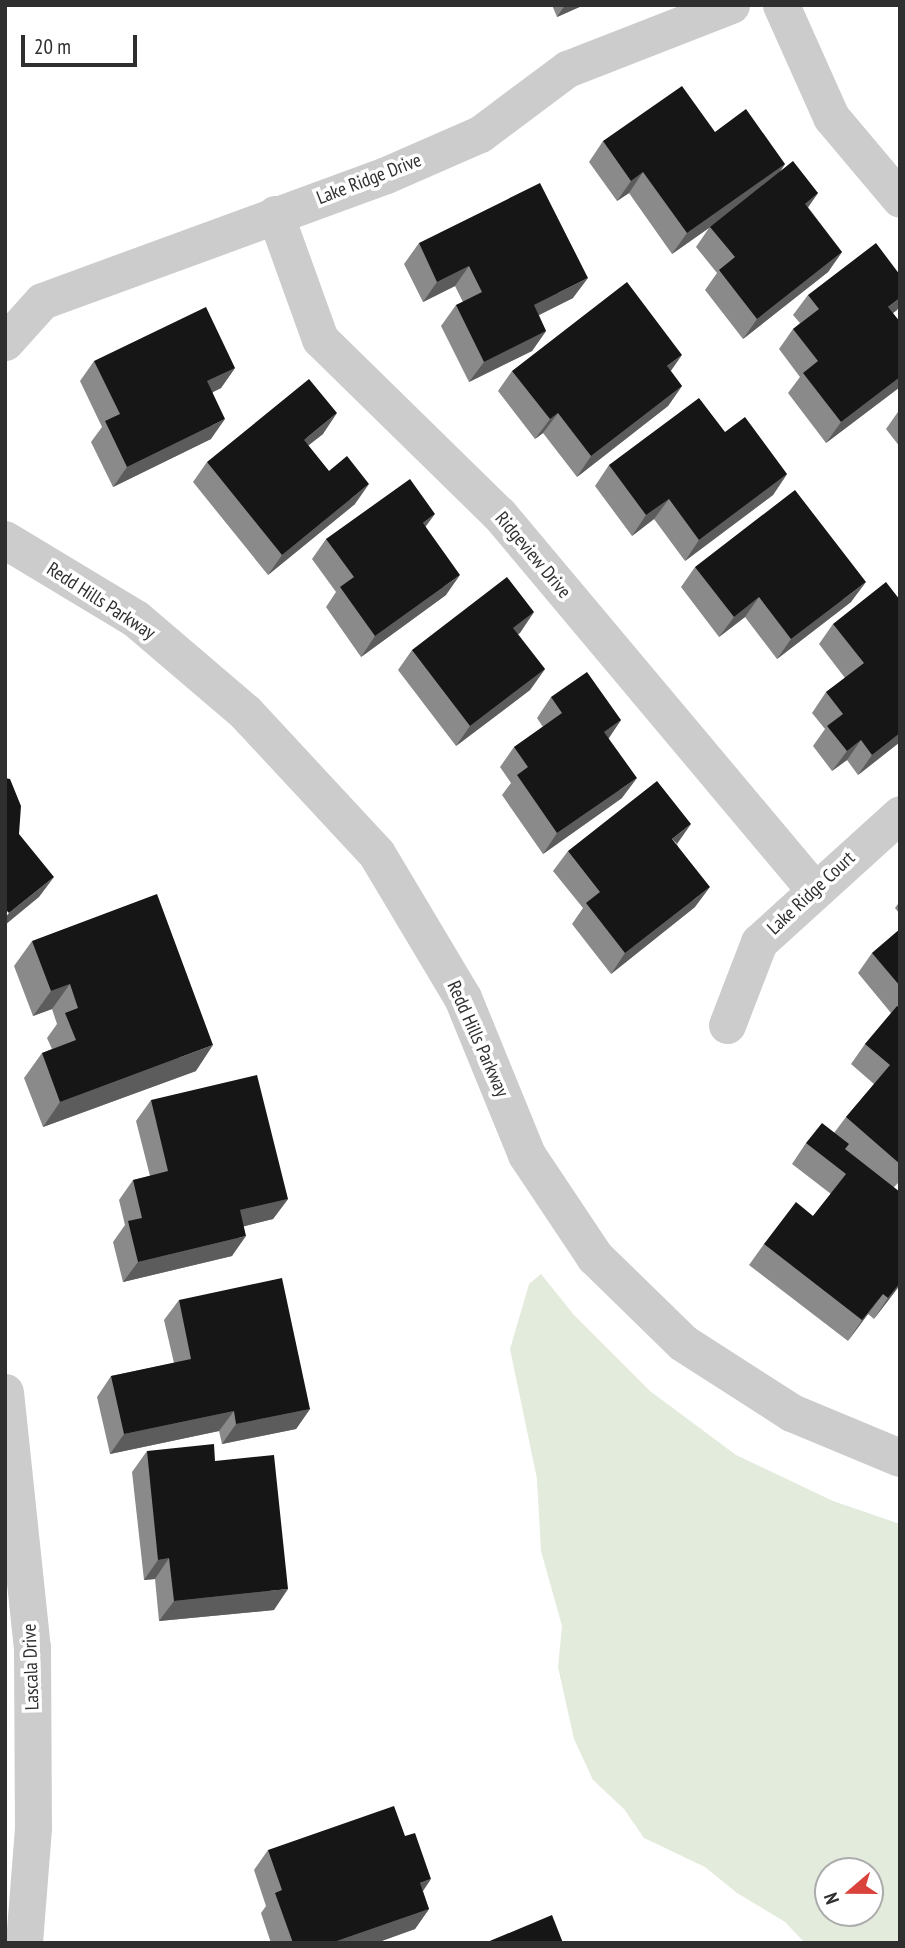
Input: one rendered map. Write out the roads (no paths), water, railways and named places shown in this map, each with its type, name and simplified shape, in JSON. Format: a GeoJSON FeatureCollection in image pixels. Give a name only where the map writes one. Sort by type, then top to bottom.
{"type":"FeatureCollection","features":[{"type":"Feature","properties":{"kind":"street","name":"Lake Ridge Drive"},"geometry":{"type":"LineString","coordinates":[[5,342],[42,301],[386,175],[480,134],[567,69],[731,5]]}},
{"type":"Feature","properties":{"kind":"street"},"geometry":{"type":"LineString","coordinates":[[781,5],[831,117],[900,199]]}},
{"type":"Feature","properties":{"kind":"street","name":"Ridgeview Drive"},"geometry":{"type":"LineString","coordinates":[[275,214],[320,339],[499,514],[814,889]]}},
{"type":"Feature","properties":{"kind":"street","name":"Redd Hills Parkway"},"geometry":{"type":"LineString","coordinates":[[5,540],[136,619],[246,713],[377,853],[463,998],[527,1155],[595,1257],[683,1343],[792,1413],[900,1458]]}},
{"type":"Feature","properties":{"kind":"street","name":"Lake Ridge Court"},"geometry":{"type":"LineString","coordinates":[[727,1026],[759,942],[814,889],[900,814]]}},
{"type":"Feature","properties":{"kind":"street","name":"Lascala Drive"},"geometry":{"type":"LineString","coordinates":[[5,1392],[32,1647],[33,1828],[24,1943]]}}]}
